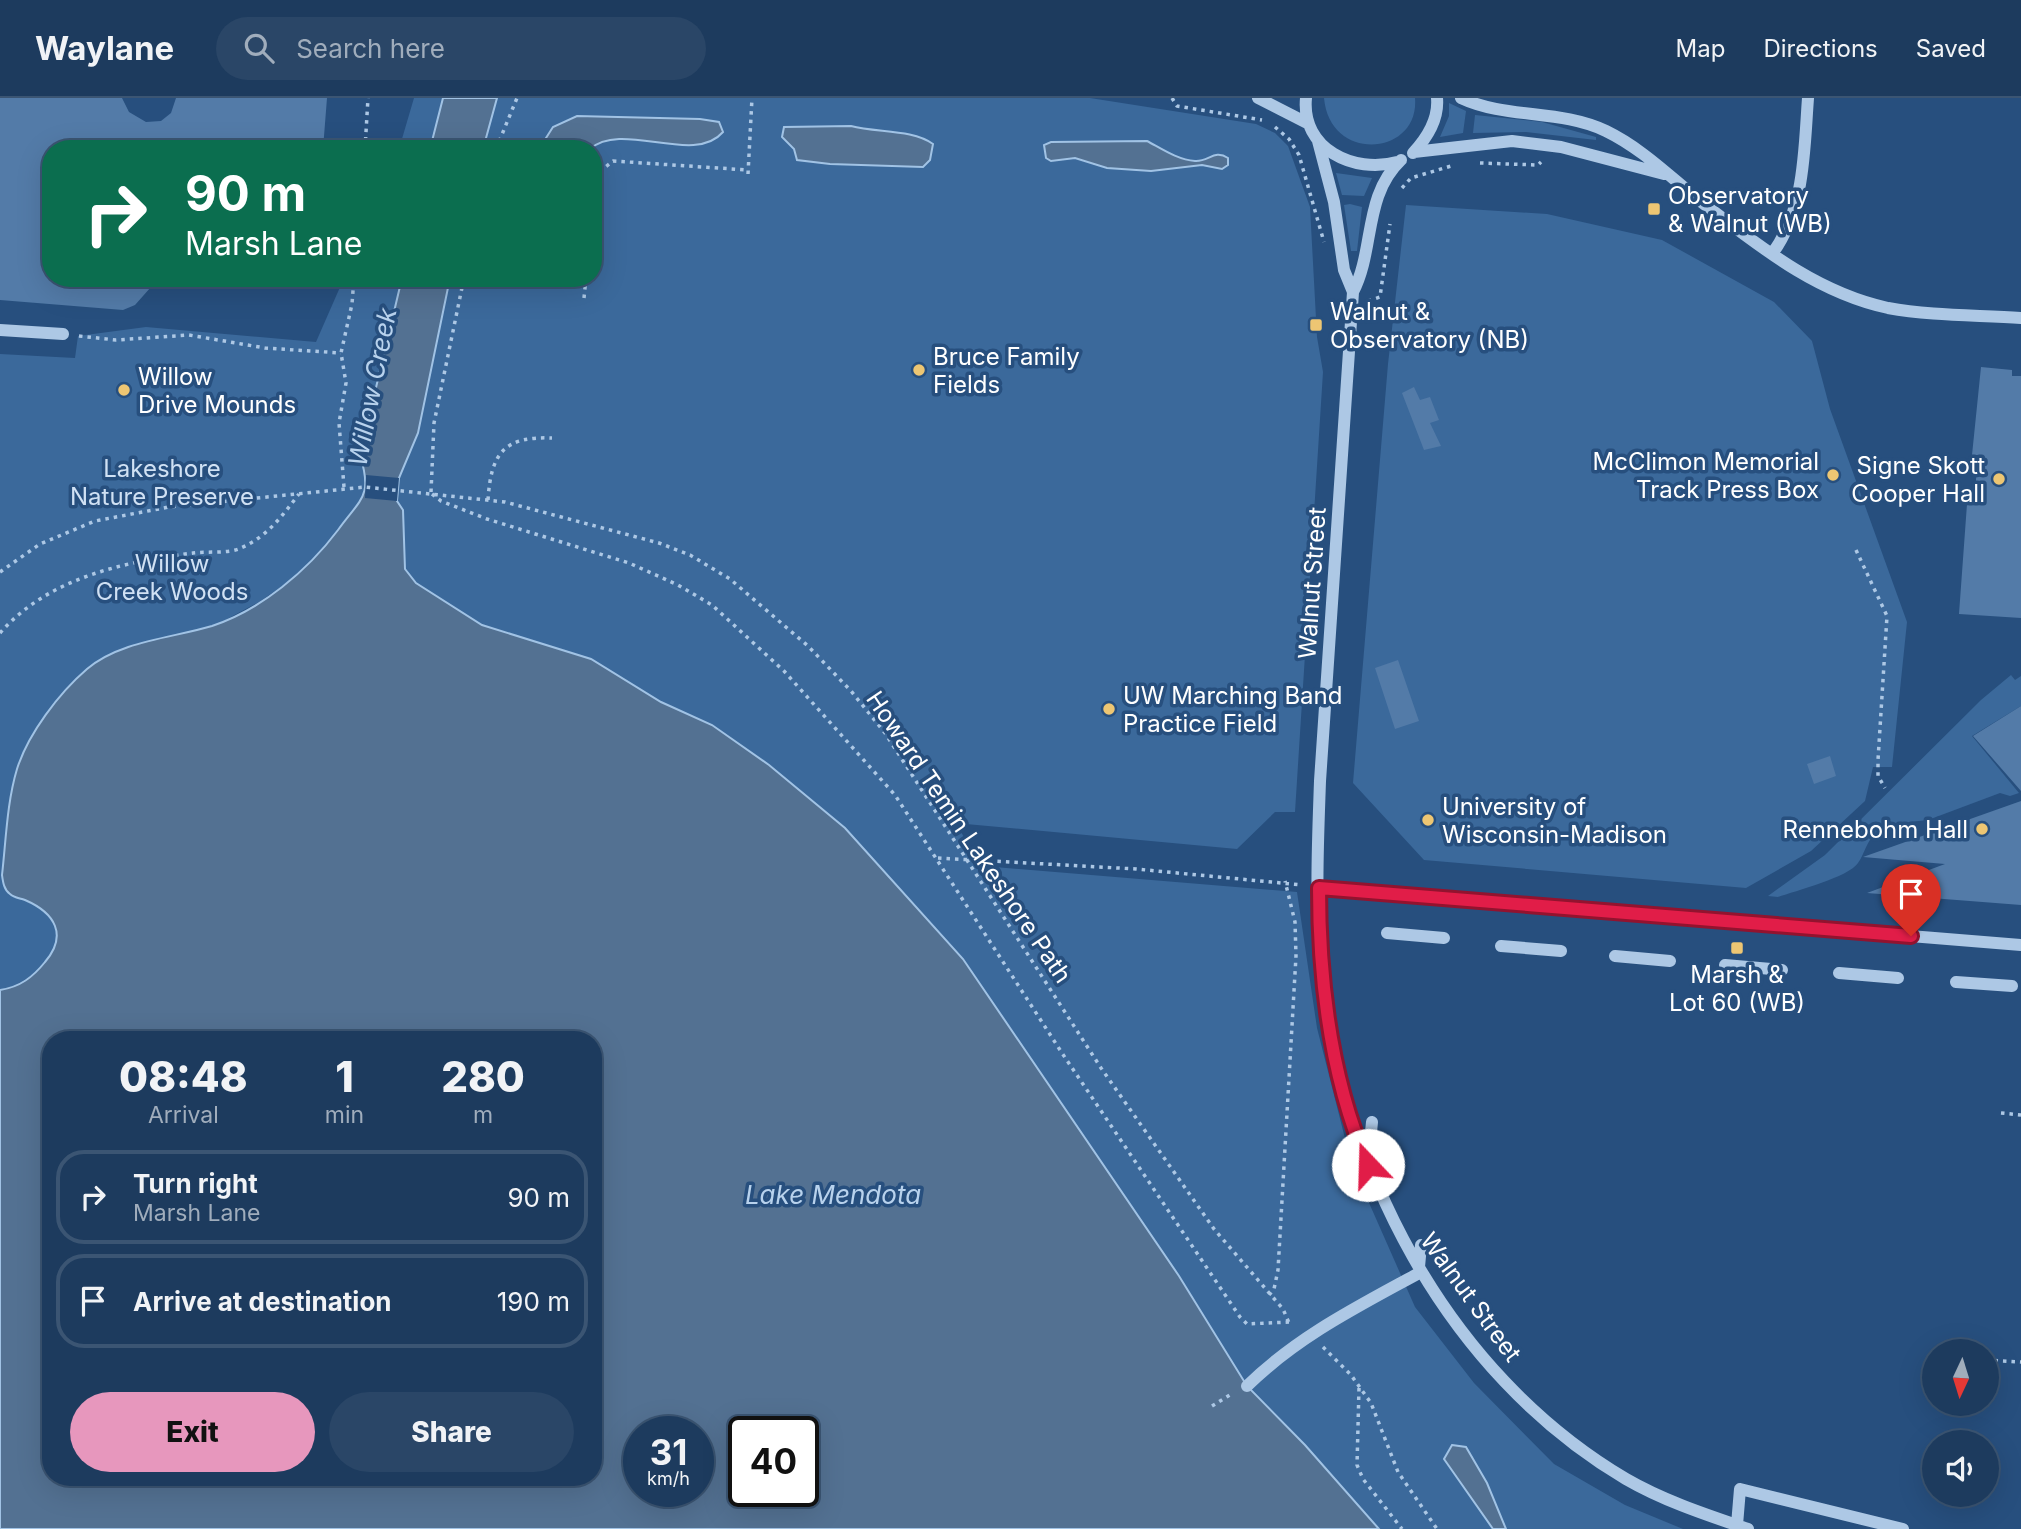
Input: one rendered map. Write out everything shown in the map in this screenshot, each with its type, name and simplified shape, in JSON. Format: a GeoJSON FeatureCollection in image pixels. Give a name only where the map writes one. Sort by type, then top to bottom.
{"type":"FeatureCollection","features":[{"type":"Feature","properties":{"kind":"street"},"geometry":{"type":"LineString","coordinates":[[1258,98],[1309,124]]}},
{"type":"Feature","properties":{"kind":"street"},"geometry":{"type":"LineString","coordinates":[[1306,98],[1309,124],[1318,141],[1335,156],[1356,165],[1379,167],[1401,160],[1414,152],[1430,132],[1438,107],[1437,98]]}},
{"type":"Feature","properties":{"kind":"street"},"geometry":{"type":"LineString","coordinates":[[1461,98],[1475,105],[1542,114],[1603,130],[1642,150],[1665,174],[1772,254],[1833,291],[1889,308],[2021,318]]}},
{"type":"Feature","properties":{"kind":"street"},"geometry":{"type":"LineString","coordinates":[[1772,254],[1786,235],[1798,201],[1808,98]]}},
{"type":"Feature","properties":{"kind":"street","name":"Walnut Street"},"geometry":{"type":"LineString","coordinates":[[1318,141],[1334,202],[1344,270],[1353,292]]}},
{"type":"Feature","properties":{"kind":"street"},"geometry":{"type":"LineString","coordinates":[[1414,152],[1512,141],[1561,147],[1665,174]]}},
{"type":"Feature","properties":{"kind":"street","name":"Walnut Street"},"geometry":{"type":"LineString","coordinates":[[1401,160],[1388,172],[1381,187],[1372,217],[1364,271],[1353,292],[1320,780],[1321,961],[1343,1090],[1368,1165],[1399,1234],[1420,1269],[1471,1339],[1525,1401],[1575,1445],[1628,1479],[1683,1505],[1743,1527]]}},
{"type":"Feature","properties":{"kind":"street"},"geometry":{"type":"LineString","coordinates":[[0,330],[63,334]]}},
{"type":"Feature","properties":{"kind":"street"},"geometry":{"type":"LineString","coordinates":[[1319,888],[2021,945]]}},
{"type":"Feature","properties":{"kind":"street"},"geometry":{"type":"LineString","coordinates":[[1387,933],[1444,937]]}},
{"type":"Feature","properties":{"kind":"street"},"geometry":{"type":"LineString","coordinates":[[1501,946],[1561,951]]}},
{"type":"Feature","properties":{"kind":"street"},"geometry":{"type":"LineString","coordinates":[[1615,956],[1670,961]]}},
{"type":"Feature","properties":{"kind":"street"},"geometry":{"type":"LineString","coordinates":[[1725,965],[1782,970]]}},
{"type":"Feature","properties":{"kind":"street"},"geometry":{"type":"LineString","coordinates":[[1839,973],[1898,978]]}},
{"type":"Feature","properties":{"kind":"street"},"geometry":{"type":"LineString","coordinates":[[1956,982],[2012,986]]}},
{"type":"Feature","properties":{"kind":"street"},"geometry":{"type":"LineString","coordinates":[[1368,1165],[1372,1122]]}},
{"type":"Feature","properties":{"kind":"street"},"geometry":{"type":"LineString","coordinates":[[1247,1386],[1275,1359],[1309,1334],[1420,1269],[1421,1245]]}},
{"type":"Feature","properties":{"kind":"street"},"geometry":{"type":"LineString","coordinates":[[1471,1339],[1472,1321]]}},
{"type":"Feature","properties":{"kind":"street"},"geometry":{"type":"LineString","coordinates":[[1525,1401],[1526,1383]]}},
{"type":"Feature","properties":{"kind":"street"},"geometry":{"type":"LineString","coordinates":[[1575,1445],[1576,1429]]}},
{"type":"Feature","properties":{"kind":"street"},"geometry":{"type":"LineString","coordinates":[[1628,1479],[1629,1466]]}},
{"type":"Feature","properties":{"kind":"street"},"geometry":{"type":"LineString","coordinates":[[1743,1527],[1740,1489],[1903,1529]]}},
{"type":"Feature","properties":{"kind":"street"},"geometry":{"type":"LineString","coordinates":[[1683,1505],[1684,1491]]}},
{"type":"Feature","properties":{"kind":"path"},"geometry":{"type":"LineString","coordinates":[[366,140],[368,98]]}},
{"type":"Feature","properties":{"kind":"path"},"geometry":{"type":"LineString","coordinates":[[500,140],[517,98]]}},
{"type":"Feature","properties":{"kind":"path"},"geometry":{"type":"LineString","coordinates":[[602,170],[613,161],[748,172],[752,98]]}},
{"type":"Feature","properties":{"kind":"path"},"geometry":{"type":"LineString","coordinates":[[1172,98],[1177,106],[1259,119],[1277,128],[1289,139],[1309,181],[1320,239]]}},
{"type":"Feature","properties":{"kind":"path"},"geometry":{"type":"LineString","coordinates":[[1471,163],[1538,164]]}},
{"type":"Feature","properties":{"kind":"path"},"geometry":{"type":"LineString","coordinates":[[1396,194],[1411,178],[1459,165]]}},
{"type":"Feature","properties":{"kind":"path"},"geometry":{"type":"LineString","coordinates":[[1380,297],[1390,224]]}},
{"type":"Feature","properties":{"kind":"path"},"geometry":{"type":"LineString","coordinates":[[344,488],[339,423],[346,383],[341,353],[352,287]]}},
{"type":"Feature","properties":{"kind":"path"},"geometry":{"type":"LineString","coordinates":[[431,492],[434,423],[462,287]]}},
{"type":"Feature","properties":{"kind":"path"},"geometry":{"type":"LineString","coordinates":[[584,298],[585,287]]}},
{"type":"Feature","properties":{"kind":"path"},"geometry":{"type":"LineString","coordinates":[[63,334],[117,340],[189,335],[265,348],[341,353]]}},
{"type":"Feature","properties":{"kind":"path"},"geometry":{"type":"LineString","coordinates":[[488,500],[489,477],[501,452],[514,442],[528,437],[552,438]]}},
{"type":"Feature","properties":{"kind":"path","name":"Howard Temin Lakeshore Path"},"geometry":{"type":"LineString","coordinates":[[0,572],[40,544],[95,521],[169,507],[365,487],[431,492],[535,509],[659,543],[690,555],[730,579],[808,646],[851,691],[885,733],[1109,1079],[1214,1229],[1283,1309],[1289,1322]]}},
{"type":"Feature","properties":{"kind":"path","name":"Howard Temin Lakeshore Path"},"geometry":{"type":"LineString","coordinates":[[431,492],[442,501],[487,519],[629,563],[678,585],[712,605],[784,671],[863,755],[895,795],[1062,1054],[1240,1317],[1247,1324],[1289,1322],[1309,1334],[1351,1376],[1371,1402],[1398,1472],[1437,1529]]}},
{"type":"Feature","properties":{"kind":"path"},"geometry":{"type":"LineString","coordinates":[[0,633],[18,612],[42,595],[86,575],[193,553],[240,549],[273,528],[299,494]]}},
{"type":"Feature","properties":{"kind":"path"},"geometry":{"type":"LineString","coordinates":[[1856,550],[1887,616],[1878,760],[1878,776],[1885,788]]}},
{"type":"Feature","properties":{"kind":"path"},"geometry":{"type":"LineString","coordinates":[[938,858],[1285,881],[1319,888]]}},
{"type":"Feature","properties":{"kind":"path"},"geometry":{"type":"LineString","coordinates":[[1269,1295],[1274,1289],[1278,1270],[1296,978],[1295,922],[1285,881]]}},
{"type":"Feature","properties":{"kind":"path"},"geometry":{"type":"LineString","coordinates":[[2001,1113],[2021,1115]]}},
{"type":"Feature","properties":{"kind":"path"},"geometry":{"type":"LineString","coordinates":[[1999,1361],[2021,1362]]}},
{"type":"Feature","properties":{"kind":"path"},"geometry":{"type":"LineString","coordinates":[[1212,1406],[1247,1386]]}},
{"type":"Feature","properties":{"kind":"path"},"geometry":{"type":"LineString","coordinates":[[1359,1388],[1357,1465],[1363,1479],[1402,1529]]}},
{"type":"Feature","properties":{"kind":"green space"},"geometry":{"type":"Polygon","coordinates":[[[414,98],[1090,98],[1256,124],[1275,133],[1288,146],[1310,207],[1317,337],[1323,372],[1295,812],[1275,812],[1237,849],[955,823],[983,866],[1297,892],[1317,1028],[1351,1162],[1415,1307],[1474,1383],[1554,1464],[1625,1505],[1683,1529],[1379,1529],[1247,1386],[1179,1276],[963,959],[845,828],[769,765],[712,725],[661,702],[591,659],[482,625],[416,583],[405,569],[403,510],[325,548],[297,576],[259,602],[216,625],[89,668],[59,700],[15,897],[47,912],[56,922],[59,939],[56,949],[41,968],[20,983],[0,990],[0,354],[75,358],[78,336],[146,327],[316,342],[340,287],[602,287],[602,140],[402,140],[414,98]]]}},
{"type":"Feature","properties":{"kind":"green space"},"geometry":{"type":"Polygon","coordinates":[[[1324,98],[1415,98],[1413,117],[1404,132],[1390,141],[1374,144],[1357,142],[1341,134],[1330,119],[1324,98]]]}},
{"type":"Feature","properties":{"kind":"green space"},"geometry":{"type":"Polygon","coordinates":[[[1449,103],[1466,111],[1463,133],[1440,137],[1449,116],[1449,103]]]}},
{"type":"Feature","properties":{"kind":"green space"},"geometry":{"type":"Polygon","coordinates":[[[1475,115],[1542,122],[1596,137],[1596,140],[1526,132],[1473,133],[1475,115]]]}},
{"type":"Feature","properties":{"kind":"green space"},"geometry":{"type":"Polygon","coordinates":[[[1336,173],[1372,178],[1364,196],[1342,195],[1336,173]]]}},
{"type":"Feature","properties":{"kind":"green space"},"geometry":{"type":"Polygon","coordinates":[[[1344,205],[1362,207],[1357,251],[1351,251],[1344,205]]]}},
{"type":"Feature","properties":{"kind":"green space"},"geometry":{"type":"Polygon","coordinates":[[[1406,205],[1547,214],[1662,240],[1774,302],[1812,341],[1830,409],[1907,622],[1892,767],[1873,767],[1865,801],[1811,851],[1746,888],[1424,860],[1353,783],[1388,364],[1406,205]]]}},
{"type":"Feature","properties":{"kind":"green space"},"geometry":{"type":"Polygon","coordinates":[[[2011,675],[2015,680],[2021,676],[2021,706],[1972,736],[2019,793],[2010,796],[2000,793],[1928,820],[1909,822],[1897,831],[1877,832],[1853,868],[1821,883],[1778,897],[1768,896],[1825,855],[1981,700],[2011,675]]]}},
{"type":"Feature","properties":{"kind":"water"},"geometry":{"type":"Polygon","coordinates":[[[443,98],[497,98],[485,140],[432,140],[443,98]]]}},
{"type":"Feature","properties":{"kind":"water"},"geometry":{"type":"Polygon","coordinates":[[[577,116],[700,119],[719,122],[723,132],[710,141],[694,145],[620,139],[602,142],[602,140],[545,140],[553,127],[577,116]]]}},
{"type":"Feature","properties":{"kind":"water"},"geometry":{"type":"Polygon","coordinates":[[[851,126],[925,139],[933,144],[930,160],[923,167],[830,164],[797,160],[794,149],[782,137],[784,127],[851,126]]]}},
{"type":"Feature","properties":{"kind":"water"},"geometry":{"type":"Polygon","coordinates":[[[1147,141],[1182,159],[1200,161],[1219,155],[1228,158],[1228,165],[1222,169],[1202,165],[1151,171],[1107,168],[1075,158],[1051,161],[1046,158],[1044,145],[1051,142],[1147,141]]]}},
{"type":"Feature","properties":{"kind":"water","name":"Lake Mendota"},"geometry":{"type":"Polygon","coordinates":[[[400,287],[448,287],[418,433],[399,478],[397,501],[403,510],[405,569],[416,583],[482,625],[591,659],[661,702],[712,725],[769,765],[845,828],[963,959],[1179,1276],[1247,1386],[1305,1445],[1379,1529],[0,1529],[0,990],[20,984],[36,972],[52,952],[57,934],[51,918],[44,911],[12,895],[3,883],[7,821],[17,769],[29,742],[55,702],[87,669],[131,646],[230,619],[265,599],[298,574],[326,545],[363,496],[365,480],[360,455],[400,287]]]}},
{"type":"Feature","properties":{"kind":"water"},"geometry":{"type":"Polygon","coordinates":[[[1452,1445],[1466,1447],[1487,1483],[1506,1529],[1493,1529],[1444,1459],[1452,1445]]]}},
{"type":"Feature","properties":{"kind":"pier"},"geometry":{"type":"Polygon","coordinates":[[[366,475],[399,478],[397,501],[365,498],[366,475]]]}},
{"type":"Feature","properties":{"kind":"building"},"geometry":{"type":"Polygon","coordinates":[[[0,98],[122,98],[129,112],[146,122],[161,121],[171,113],[176,98],[327,98],[324,140],[42,140],[42,287],[151,287],[135,305],[123,310],[0,300],[0,98]]]}},
{"type":"Feature","properties":{"kind":"building","name":"Signe Skott Cooper Hall"},"geometry":{"type":"Polygon","coordinates":[[[1981,367],[2012,370],[2012,376],[2021,376],[2021,618],[1959,614],[1967,504],[1974,504],[1978,455],[1972,455],[1981,367]]]}},
{"type":"Feature","properties":{"kind":"building"},"geometry":{"type":"Polygon","coordinates":[[[1414,387],[1420,400],[1430,397],[1439,420],[1430,423],[1441,446],[1424,450],[1402,393],[1414,387]]]}},
{"type":"Feature","properties":{"kind":"building"},"geometry":{"type":"Polygon","coordinates":[[[1398,660],[1419,721],[1395,729],[1375,668],[1398,660]]]}},
{"type":"Feature","properties":{"kind":"building","name":"Rennebohm Hall"},"geometry":{"type":"Polygon","coordinates":[[[2021,706],[2021,791],[1973,736],[2021,706]]]}},
{"type":"Feature","properties":{"kind":"building"},"geometry":{"type":"Polygon","coordinates":[[[1830,756],[1836,776],[1814,784],[1807,764],[1830,756]]]}},
{"type":"Feature","properties":{"kind":"building","name":"Rennebohm Hall"},"geometry":{"type":"Polygon","coordinates":[[[2021,801],[2021,905],[1867,893],[1945,864],[1863,857],[2021,801]]]}},
{"type":"Feature","properties":{"kind":"place","name":"Observatory & Walnut (WB)"},"geometry":{"type":"Point","coordinates":[1654,209]}},
{"type":"Feature","properties":{"kind":"place","name":"Walnut & Observatory (NB)"},"geometry":{"type":"Point","coordinates":[1316,325]}},
{"type":"Feature","properties":{"kind":"place","name":"Bruce Family Fields"},"geometry":{"type":"Point","coordinates":[919,370]}},
{"type":"Feature","properties":{"kind":"place","name":"Willow Drive Mounds"},"geometry":{"type":"Point","coordinates":[124,390]}},
{"type":"Feature","properties":{"kind":"place","name":"McClimon Memorial Track Press Box"},"geometry":{"type":"Point","coordinates":[1833,475]}},
{"type":"Feature","properties":{"kind":"place","name":"Signe Skott Cooper Hall"},"geometry":{"type":"Point","coordinates":[1999,479]}},
{"type":"Feature","properties":{"kind":"place","name":"UW Marching Band Practice Field"},"geometry":{"type":"Point","coordinates":[1109,709]}},
{"type":"Feature","properties":{"kind":"place","name":"University of Wisconsin-Madison"},"geometry":{"type":"Point","coordinates":[1428,820]}},
{"type":"Feature","properties":{"kind":"place","name":"Rennebohm Hall"},"geometry":{"type":"Point","coordinates":[1982,829]}},
{"type":"Feature","properties":{"kind":"place","name":"Marsh & Lot 60 (WB)"},"geometry":{"type":"Point","coordinates":[1737,948]}},
{"type":"Feature","properties":{"kind":"route"},"geometry":{"type":"LineString","coordinates":[[1368,1165],[1343,1090],[1327,1004],[1321,961],[1319,888],[1911,936]]}},
{"type":"Feature","properties":{"kind":"water label","name":"Willow Creek"},"geometry":{"type":"Point","coordinates":[372,387]}},
{"type":"Feature","properties":{"kind":"park label","name":"Lakeshore Nature Preserve"},"geometry":{"type":"Point","coordinates":[162,482]}},
{"type":"Feature","properties":{"kind":"park label","name":"Willow Creek Woods"},"geometry":{"type":"Point","coordinates":[172,577]}}]}
